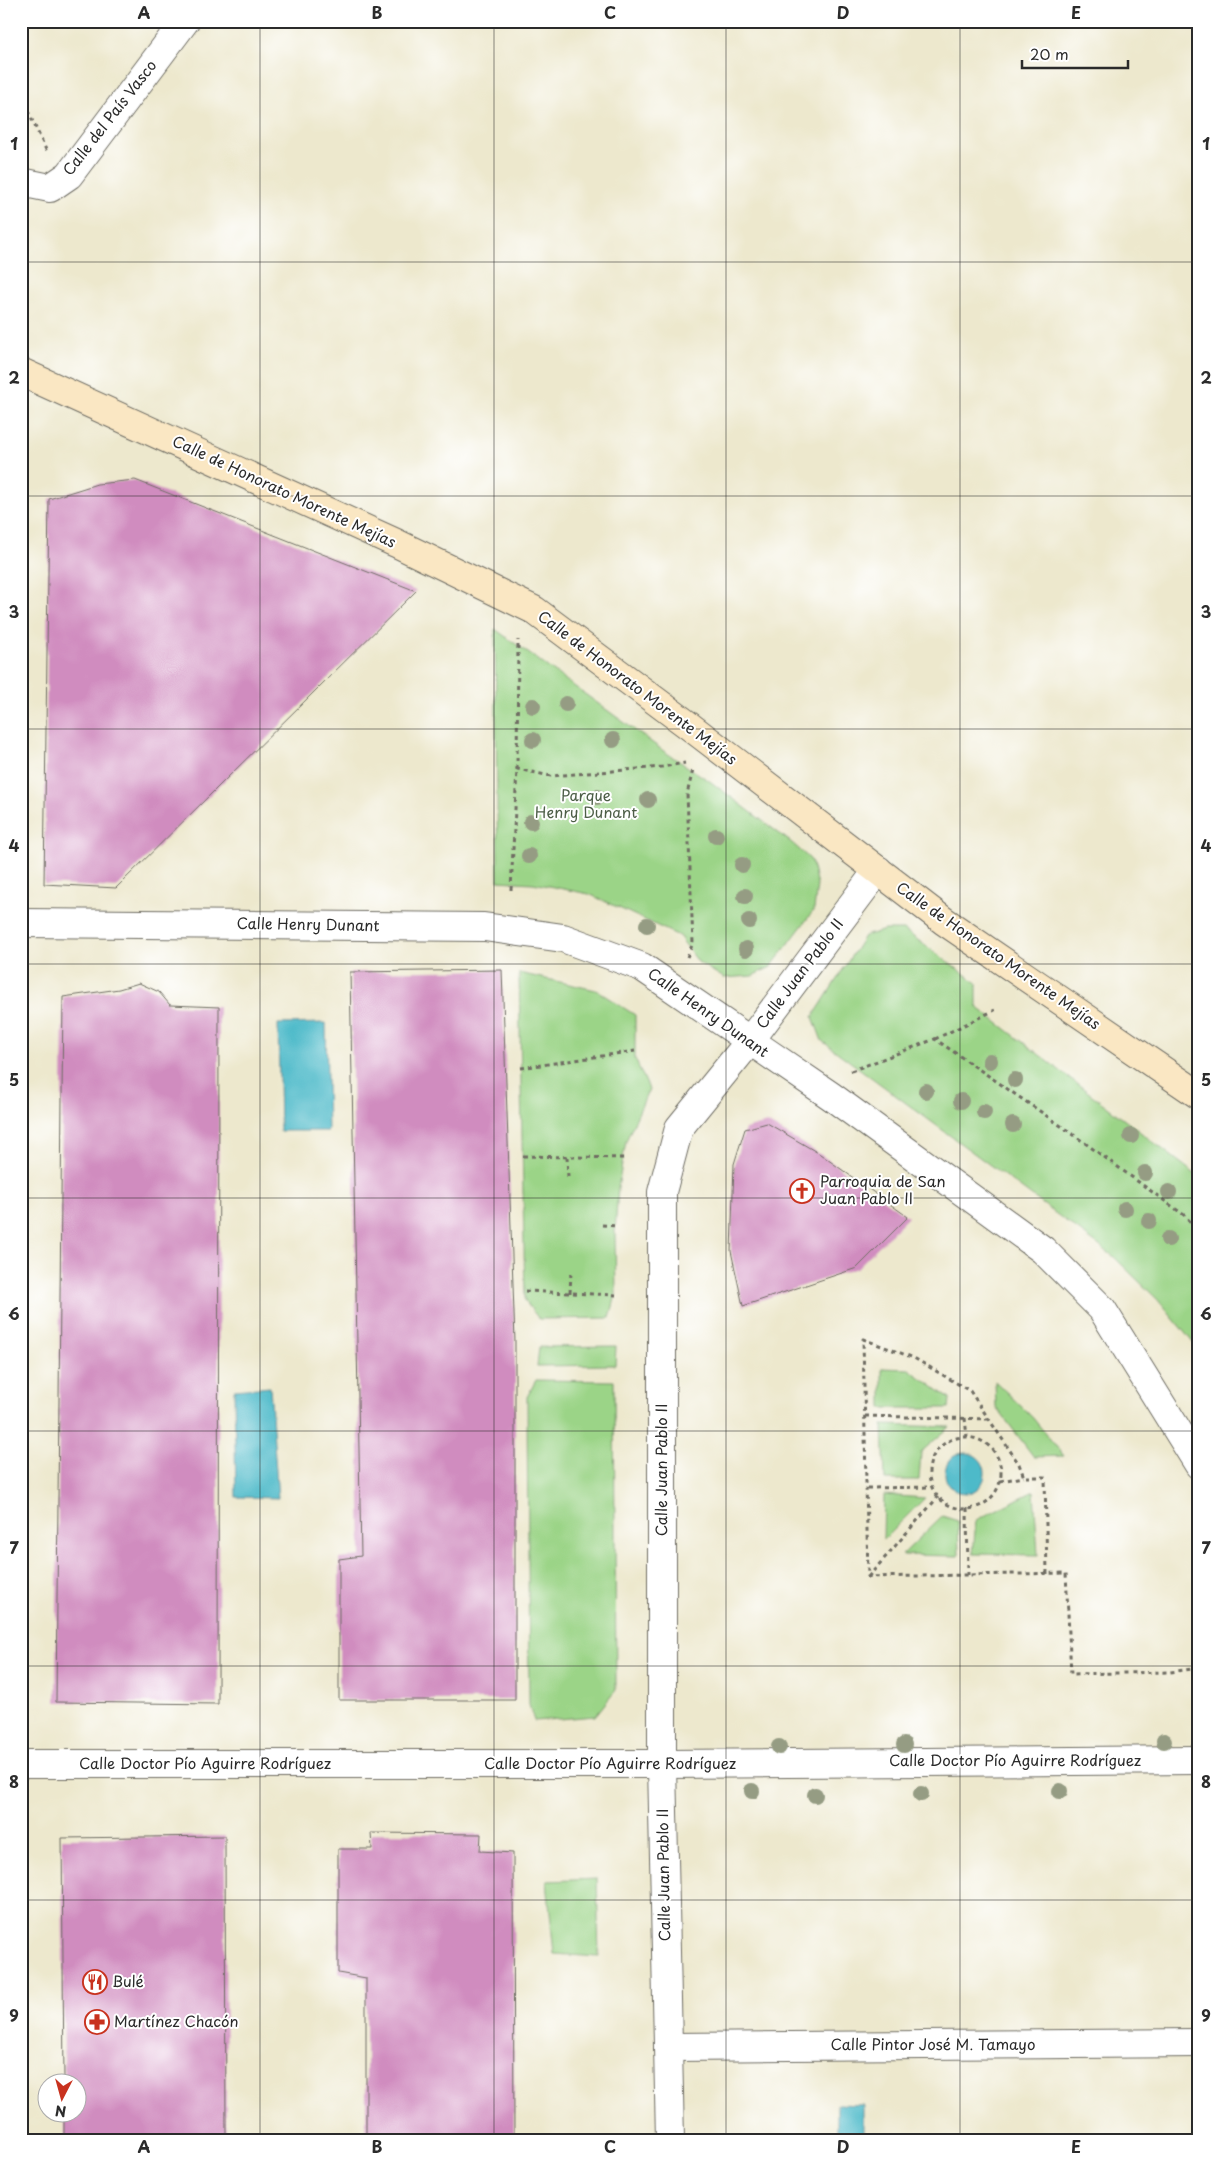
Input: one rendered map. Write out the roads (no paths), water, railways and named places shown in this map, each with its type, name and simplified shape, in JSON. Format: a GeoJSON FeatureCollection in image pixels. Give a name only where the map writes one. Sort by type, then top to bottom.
{"type":"FeatureCollection","features":[{"type":"Feature","properties":{"kind":"street","name":"Calle del País Vasco"},"geometry":{"type":"LineString","coordinates":[[21,182],[50,188],[69,174],[184,21]]}},
{"type":"Feature","properties":{"kind":"street","name":"Calle de Honorato Morente Mejías"},"geometry":{"type":"LineString","coordinates":[[21,372],[396,543],[534,610],[944,921],[1199,1095]]}},
{"type":"Feature","properties":{"kind":"street","name":"Calle Juan Pablo II"},"geometry":{"type":"LineString","coordinates":[[670,2140],[662,1764],[662,1192],[679,1128],[749,1042],[878,870]]}},
{"type":"Feature","properties":{"kind":"street","name":"Calle Henry Dunant"},"geometry":{"type":"LineString","coordinates":[[21,922],[484,927],[563,938],[642,967],[749,1042],[831,1096],[1043,1250],[1102,1309],[1199,1465]]}},
{"type":"Feature","properties":{"kind":"street","name":"Calle Doctor Pío Aguirre Rodríguez"},"geometry":{"type":"LineString","coordinates":[[21,1764],[662,1764],[1199,1760]]}},
{"type":"Feature","properties":{"kind":"street","name":"Calle Pintor José M. Tamayo"},"geometry":{"type":"LineString","coordinates":[[668,2047],[1199,2043]]}},
{"type":"Feature","properties":{"kind":"water"},"geometry":{"type":"Polygon","coordinates":[[[326,1023],[328,1131],[280,1131],[278,1024],[326,1023]]]}},
{"type":"Feature","properties":{"kind":"water"},"geometry":{"type":"Polygon","coordinates":[[[270,1387],[278,1498],[236,1497],[234,1390],[270,1387]]]}},
{"type":"Feature","properties":{"kind":"water"},"geometry":{"type":"Polygon","coordinates":[[[969,1453],[976,1456],[982,1462],[985,1473],[984,1481],[976,1490],[969,1493],[961,1493],[954,1490],[946,1481],[945,1469],[948,1462],[957,1454],[969,1453]]]}},
{"type":"Feature","properties":{"kind":"water"},"geometry":{"type":"Polygon","coordinates":[[[837,2104],[863,2105],[863,2140],[837,2140],[837,2104]]]}},
{"type":"Feature","properties":{"kind":"place","name":"Parroquia de San Juan Pablo II"},"geometry":{"type":"Point","coordinates":[802,1191]}},
{"type":"Feature","properties":{"kind":"place","name":"Bulé"},"geometry":{"type":"Point","coordinates":[95,1982]}},
{"type":"Feature","properties":{"kind":"place","name":"Martínez Chacón"},"geometry":{"type":"Point","coordinates":[97,2022]}},
{"type":"Feature","properties":{"kind":"park label","name":"Parque Henry Dunant"},"geometry":{"type":"Point","coordinates":[586,804]}}]}
